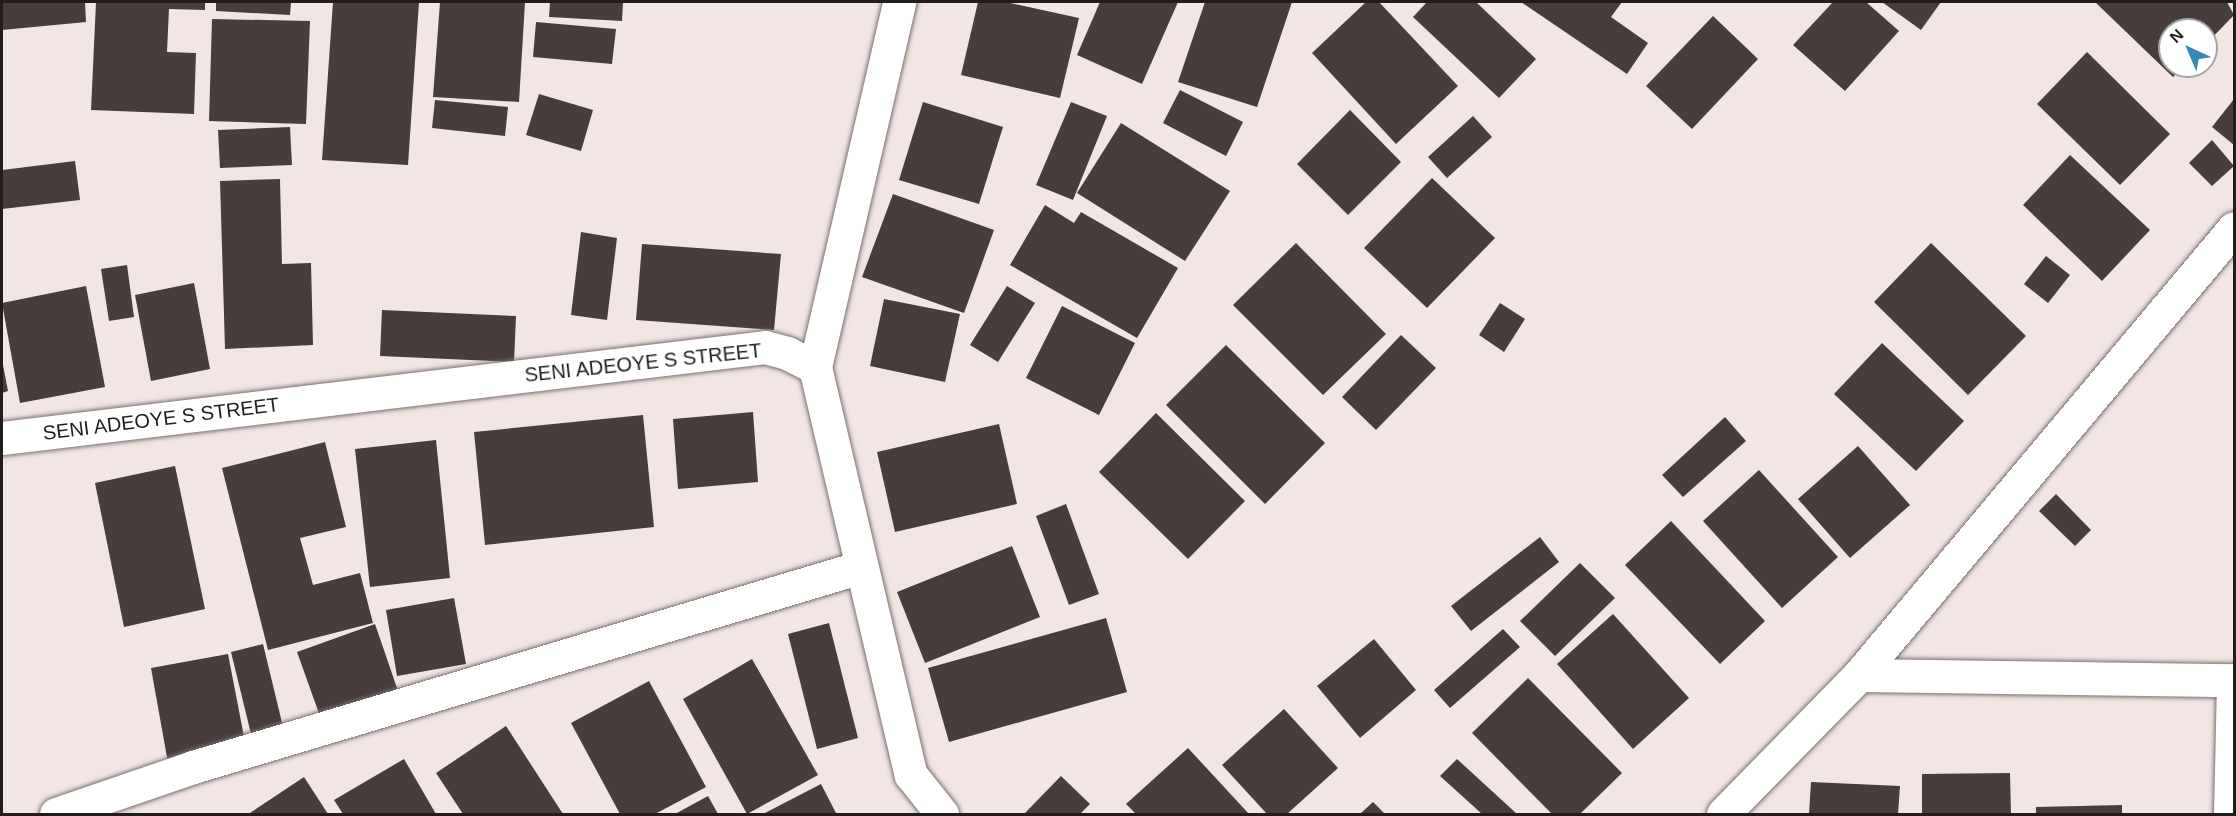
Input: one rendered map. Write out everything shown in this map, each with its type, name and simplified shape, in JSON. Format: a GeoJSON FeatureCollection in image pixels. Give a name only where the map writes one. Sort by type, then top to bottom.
{"type":"FeatureCollection","features":[{"type":"Feature","properties":{"kind":"street"},"geometry":{"type":"LineString","coordinates":[[899,2],[814,366],[910,775],[942,814]]}},
{"type":"Feature","properties":{"kind":"street"},"geometry":{"type":"LineString","coordinates":[[1723,814],[1859,675],[2235,228]]}},
{"type":"Feature","properties":{"kind":"street","name":"SENI ADEOYE S STREET"},"geometry":{"type":"LineString","coordinates":[[2,438],[765,347],[814,366]]}},
{"type":"Feature","properties":{"kind":"street"},"geometry":{"type":"LineString","coordinates":[[56,814],[193,767],[861,567]]}},
{"type":"Feature","properties":{"kind":"street"},"geometry":{"type":"LineString","coordinates":[[1859,675],[2234,680],[2230,814]]}},
{"type":"Feature","properties":{"kind":"building"},"geometry":{"type":"Polygon","coordinates":[[[2,2],[85,2],[86,22],[2,30],[2,2]]]}},
{"type":"Feature","properties":{"kind":"building"},"geometry":{"type":"Polygon","coordinates":[[[96,2],[205,2],[205,10],[169,9],[167,52],[196,53],[194,114],[91,110],[96,2]]]}},
{"type":"Feature","properties":{"kind":"building"},"geometry":{"type":"Polygon","coordinates":[[[216,2],[291,2],[290,15],[216,11],[216,2]]]}},
{"type":"Feature","properties":{"kind":"building"},"geometry":{"type":"Polygon","coordinates":[[[333,2],[419,2],[408,165],[322,160],[333,2]]]}},
{"type":"Feature","properties":{"kind":"building"},"geometry":{"type":"Polygon","coordinates":[[[440,2],[525,2],[519,102],[433,97],[440,2]]]}},
{"type":"Feature","properties":{"kind":"building"},"geometry":{"type":"Polygon","coordinates":[[[550,2],[623,2],[622,21],[549,17],[550,2]]]}},
{"type":"Feature","properties":{"kind":"building"},"geometry":{"type":"Polygon","coordinates":[[[978,2],[1006,2],[1079,18],[1060,98],[961,75],[978,2]]]}},
{"type":"Feature","properties":{"kind":"building"},"geometry":{"type":"Polygon","coordinates":[[[1100,2],[1178,2],[1142,84],[1077,55],[1100,2]]]}},
{"type":"Feature","properties":{"kind":"building"},"geometry":{"type":"Polygon","coordinates":[[[1205,2],[1292,2],[1257,107],[1178,82],[1205,2]]]}},
{"type":"Feature","properties":{"kind":"building"},"geometry":{"type":"Polygon","coordinates":[[[1366,2],[1379,2],[1458,86],[1396,144],[1312,53],[1366,2]]]}},
{"type":"Feature","properties":{"kind":"building"},"geometry":{"type":"Polygon","coordinates":[[[1427,2],[1476,2],[1536,59],[1499,98],[1413,17],[1427,2]]]}},
{"type":"Feature","properties":{"kind":"building"},"geometry":{"type":"Polygon","coordinates":[[[1521,2],[1622,2],[1611,17],[1648,43],[1627,74],[1521,2]]]}},
{"type":"Feature","properties":{"kind":"building"},"geometry":{"type":"Polygon","coordinates":[[[1833,2],[1866,2],[1899,31],[1845,91],[1793,45],[1833,2]]]}},
{"type":"Feature","properties":{"kind":"building"},"geometry":{"type":"Polygon","coordinates":[[[1882,2],[1941,2],[1921,30],[1882,2]]]}},
{"type":"Feature","properties":{"kind":"building"},"geometry":{"type":"Polygon","coordinates":[[[2095,2],[2227,2],[2234,15],[2218,32],[2218,18],[2158,18],[2158,63],[2095,2]]]}},
{"type":"Feature","properties":{"kind":"building"},"geometry":{"type":"Polygon","coordinates":[[[1713,16],[1758,59],[1692,129],[1646,86],[1713,16]]]}},
{"type":"Feature","properties":{"kind":"building"},"geometry":{"type":"Polygon","coordinates":[[[212,19],[310,21],[306,124],[209,121],[212,19]]]}},
{"type":"Feature","properties":{"kind":"building"},"geometry":{"type":"Polygon","coordinates":[[[536,22],[616,29],[612,64],[533,57],[536,22]]]}},
{"type":"Feature","properties":{"kind":"building"},"geometry":{"type":"Polygon","coordinates":[[[2087,52],[2170,134],[2120,185],[2037,104],[2087,52]]]}},
{"type":"Feature","properties":{"kind":"building"},"geometry":{"type":"Polygon","coordinates":[[[1180,90],[1243,122],[1226,156],[1163,123],[1180,90]]]}},
{"type":"Feature","properties":{"kind":"building"},"geometry":{"type":"Polygon","coordinates":[[[539,94],[593,110],[581,151],[526,135],[539,94]]]}},
{"type":"Feature","properties":{"kind":"building"},"geometry":{"type":"Polygon","coordinates":[[[2234,99],[2234,145],[2212,127],[2234,99]]]}},
{"type":"Feature","properties":{"kind":"building"},"geometry":{"type":"Polygon","coordinates":[[[435,100],[508,107],[505,136],[432,128],[435,100]]]}},
{"type":"Feature","properties":{"kind":"building"},"geometry":{"type":"Polygon","coordinates":[[[923,102],[1003,127],[979,204],[899,180],[923,102]]]}},
{"type":"Feature","properties":{"kind":"building"},"geometry":{"type":"Polygon","coordinates":[[[1071,102],[1107,116],[1073,200],[1036,185],[1071,102]]]}},
{"type":"Feature","properties":{"kind":"building"},"geometry":{"type":"Polygon","coordinates":[[[1350,110],[1401,162],[1348,215],[1297,164],[1350,110]]]}},
{"type":"Feature","properties":{"kind":"building"},"geometry":{"type":"Polygon","coordinates":[[[1473,116],[1492,137],[1447,178],[1428,157],[1473,116]]]}},
{"type":"Feature","properties":{"kind":"building"},"geometry":{"type":"Polygon","coordinates":[[[1121,123],[1230,191],[1185,261],[1077,193],[1121,123]]]}},
{"type":"Feature","properties":{"kind":"building"},"geometry":{"type":"Polygon","coordinates":[[[290,127],[292,165],[220,168],[218,130],[290,127]]]}},
{"type":"Feature","properties":{"kind":"building"},"geometry":{"type":"Polygon","coordinates":[[[2212,140],[2234,166],[2212,186],[2189,163],[2212,140]]]}},
{"type":"Feature","properties":{"kind":"building"},"geometry":{"type":"Polygon","coordinates":[[[2070,155],[2150,230],[2102,281],[2023,205],[2070,155]]]}},
{"type":"Feature","properties":{"kind":"building"},"geometry":{"type":"Polygon","coordinates":[[[75,161],[80,200],[2,209],[2,170],[75,161]]]}},
{"type":"Feature","properties":{"kind":"building"},"geometry":{"type":"Polygon","coordinates":[[[1432,178],[1495,238],[1427,308],[1364,248],[1432,178]]]}},
{"type":"Feature","properties":{"kind":"building"},"geometry":{"type":"Polygon","coordinates":[[[280,179],[282,264],[311,263],[313,345],[225,349],[220,181],[280,179]]]}},
{"type":"Feature","properties":{"kind":"building"},"geometry":{"type":"Polygon","coordinates":[[[893,194],[994,230],[964,313],[862,277],[893,194]]]}},
{"type":"Feature","properties":{"kind":"building"},"geometry":{"type":"Polygon","coordinates":[[[1045,205],[1074,223],[1081,212],[1178,268],[1137,338],[1010,265],[1045,205]]]}},
{"type":"Feature","properties":{"kind":"building"},"geometry":{"type":"Polygon","coordinates":[[[581,232],[617,238],[607,320],[571,315],[581,232]]]}},
{"type":"Feature","properties":{"kind":"building"},"geometry":{"type":"Polygon","coordinates":[[[1296,243],[1386,334],[1323,395],[1233,305],[1296,243]]]}},
{"type":"Feature","properties":{"kind":"building"},"geometry":{"type":"Polygon","coordinates":[[[1931,243],[2026,336],[1968,395],[1874,302],[1931,243]]]}},
{"type":"Feature","properties":{"kind":"building"},"geometry":{"type":"Polygon","coordinates":[[[642,244],[781,254],[774,330],[636,320],[642,244]]]}},
{"type":"Feature","properties":{"kind":"building"},"geometry":{"type":"Polygon","coordinates":[[[2046,256],[2070,275],[2048,303],[2024,284],[2046,256]]]}},
{"type":"Feature","properties":{"kind":"building"},"geometry":{"type":"Polygon","coordinates":[[[127,265],[134,317],[109,321],[101,269],[127,265]]]}},
{"type":"Feature","properties":{"kind":"building"},"geometry":{"type":"Polygon","coordinates":[[[194,283],[210,369],[151,381],[135,295],[194,283]]]}},
{"type":"Feature","properties":{"kind":"building"},"geometry":{"type":"Polygon","coordinates":[[[86,286],[105,387],[20,403],[2,303],[86,286]]]}},
{"type":"Feature","properties":{"kind":"building"},"geometry":{"type":"Polygon","coordinates":[[[1007,286],[1035,303],[998,362],[970,345],[1007,286]]]}},
{"type":"Feature","properties":{"kind":"building"},"geometry":{"type":"Polygon","coordinates":[[[884,299],[960,314],[945,382],[870,366],[884,299]]]}},
{"type":"Feature","properties":{"kind":"building"},"geometry":{"type":"Polygon","coordinates":[[[1500,303],[1525,319],[1504,352],[1479,335],[1500,303]]]}},
{"type":"Feature","properties":{"kind":"building"},"geometry":{"type":"Polygon","coordinates":[[[1062,306],[1135,343],[1099,415],[1026,378],[1062,306]]]}},
{"type":"Feature","properties":{"kind":"building"},"geometry":{"type":"Polygon","coordinates":[[[382,310],[516,316],[514,362],[380,356],[382,310]]]}},
{"type":"Feature","properties":{"kind":"building"},"geometry":{"type":"Polygon","coordinates":[[[1401,335],[1436,368],[1376,430],[1342,397],[1401,335]]]}},
{"type":"Feature","properties":{"kind":"building"},"geometry":{"type":"Polygon","coordinates":[[[1882,343],[1964,421],[1916,471],[1834,394],[1882,343]]]}},
{"type":"Feature","properties":{"kind":"building"},"geometry":{"type":"Polygon","coordinates":[[[1226,345],[1325,443],[1265,504],[1166,405],[1226,345]]]}},
{"type":"Feature","properties":{"kind":"building"},"geometry":{"type":"Polygon","coordinates":[[[2,366],[8,391],[2,393],[2,366]]]}},
{"type":"Feature","properties":{"kind":"building"},"geometry":{"type":"Polygon","coordinates":[[[753,412],[758,482],[678,489],[673,419],[753,412]]]}},
{"type":"Feature","properties":{"kind":"building"},"geometry":{"type":"Polygon","coordinates":[[[1156,413],[1245,501],[1188,559],[1099,472],[1156,413]]]}},
{"type":"Feature","properties":{"kind":"building"},"geometry":{"type":"Polygon","coordinates":[[[643,415],[654,527],[485,545],[474,432],[643,415]]]}},
{"type":"Feature","properties":{"kind":"building"},"geometry":{"type":"Polygon","coordinates":[[[1725,417],[1746,441],[1683,497],[1662,475],[1725,417]]]}},
{"type":"Feature","properties":{"kind":"building"},"geometry":{"type":"Polygon","coordinates":[[[999,424],[1017,504],[895,532],[877,452],[999,424]]]}},
{"type":"Feature","properties":{"kind":"building"},"geometry":{"type":"Polygon","coordinates":[[[436,440],[450,578],[370,587],[355,449],[436,440]]]}},
{"type":"Feature","properties":{"kind":"building"},"geometry":{"type":"Polygon","coordinates":[[[325,442],[346,527],[300,538],[313,585],[360,573],[373,623],[268,650],[222,468],[325,442]]]}},
{"type":"Feature","properties":{"kind":"building"},"geometry":{"type":"Polygon","coordinates":[[[1858,446],[1910,505],[1850,558],[1798,499],[1858,446]]]}},
{"type":"Feature","properties":{"kind":"building"},"geometry":{"type":"Polygon","coordinates":[[[175,466],[205,609],[124,627],[95,483],[175,466]]]}},
{"type":"Feature","properties":{"kind":"building"},"geometry":{"type":"Polygon","coordinates":[[[1759,470],[1838,557],[1782,608],[1703,521],[1759,470]]]}},
{"type":"Feature","properties":{"kind":"building"},"geometry":{"type":"Polygon","coordinates":[[[2056,494],[2091,530],[2075,546],[2039,511],[2056,494]]]}},
{"type":"Feature","properties":{"kind":"building"},"geometry":{"type":"Polygon","coordinates":[[[1066,504],[1099,594],[1069,605],[1036,516],[1066,504]]]}},
{"type":"Feature","properties":{"kind":"building"},"geometry":{"type":"Polygon","coordinates":[[[1671,521],[1765,621],[1720,664],[1625,565],[1671,521]]]}},
{"type":"Feature","properties":{"kind":"building"},"geometry":{"type":"Polygon","coordinates":[[[1540,537],[1559,562],[1471,631],[1451,606],[1540,537]]]}},
{"type":"Feature","properties":{"kind":"building"},"geometry":{"type":"Polygon","coordinates":[[[1012,546],[1040,617],[925,663],[897,592],[1012,546]]]}},
{"type":"Feature","properties":{"kind":"building"},"geometry":{"type":"Polygon","coordinates":[[[1580,563],[1615,598],[1555,656],[1520,621],[1580,563]]]}},
{"type":"Feature","properties":{"kind":"building"},"geometry":{"type":"Polygon","coordinates":[[[454,598],[466,664],[397,676],[386,610],[454,598]]]}},
{"type":"Feature","properties":{"kind":"building"},"geometry":{"type":"Polygon","coordinates":[[[1613,614],[1689,698],[1633,749],[1557,664],[1613,614]]]}},
{"type":"Feature","properties":{"kind":"building"},"geometry":{"type":"Polygon","coordinates":[[[1106,618],[1127,692],[949,742],[928,668],[1106,618]]]}},
{"type":"Feature","properties":{"kind":"building"},"geometry":{"type":"Polygon","coordinates":[[[829,623],[858,738],[817,749],[788,634],[829,623]]]}},
{"type":"Feature","properties":{"kind":"building"},"geometry":{"type":"Polygon","coordinates":[[[375,624],[398,691],[321,719],[297,652],[375,624]]]}},
{"type":"Feature","properties":{"kind":"building"},"geometry":{"type":"Polygon","coordinates":[[[1503,629],[1520,647],[1450,708],[1434,690],[1503,629]]]}},
{"type":"Feature","properties":{"kind":"building"},"geometry":{"type":"Polygon","coordinates":[[[1374,639],[1416,690],[1360,738],[1317,686],[1374,639]]]}},
{"type":"Feature","properties":{"kind":"building"},"geometry":{"type":"Polygon","coordinates":[[[263,644],[284,731],[252,738],[231,652],[263,644]]]}},
{"type":"Feature","properties":{"kind":"building"},"geometry":{"type":"Polygon","coordinates":[[[228,654],[246,747],[168,763],[151,668],[228,654]]]}},
{"type":"Feature","properties":{"kind":"building"},"geometry":{"type":"Polygon","coordinates":[[[752,659],[818,775],[747,814],[683,699],[752,659]]]}},
{"type":"Feature","properties":{"kind":"building"},"geometry":{"type":"Polygon","coordinates":[[[1528,678],[1622,773],[1580,814],[1552,814],[1472,733],[1528,678]]]}},
{"type":"Feature","properties":{"kind":"building"},"geometry":{"type":"Polygon","coordinates":[[[649,681],[706,787],[655,814],[620,814],[571,723],[649,681]]]}},
{"type":"Feature","properties":{"kind":"building"},"geometry":{"type":"Polygon","coordinates":[[[1284,709],[1338,768],[1287,814],[1267,814],[1222,765],[1284,709]]]}},
{"type":"Feature","properties":{"kind":"building"},"geometry":{"type":"Polygon","coordinates":[[[506,726],[563,814],[463,814],[436,773],[506,726]]]}},
{"type":"Feature","properties":{"kind":"building"},"geometry":{"type":"Polygon","coordinates":[[[1188,748],[1249,814],[1136,814],[1126,804],[1188,748]]]}},
{"type":"Feature","properties":{"kind":"building"},"geometry":{"type":"Polygon","coordinates":[[[404,759],[436,814],[343,814],[334,800],[404,759]]]}},
{"type":"Feature","properties":{"kind":"building"},"geometry":{"type":"Polygon","coordinates":[[[1457,759],[1517,814],[1482,814],[1440,776],[1457,759]]]}},
{"type":"Feature","properties":{"kind":"building"},"geometry":{"type":"Polygon","coordinates":[[[2010,773],[2011,814],[1922,814],[1922,774],[2010,773]]]}},
{"type":"Feature","properties":{"kind":"building"},"geometry":{"type":"Polygon","coordinates":[[[1061,776],[1090,804],[1080,814],[1024,814],[1061,776]]]}},
{"type":"Feature","properties":{"kind":"building"},"geometry":{"type":"Polygon","coordinates":[[[304,777],[328,814],[250,813],[304,777]]]}},
{"type":"Feature","properties":{"kind":"building"},"geometry":{"type":"Polygon","coordinates":[[[1811,782],[1900,786],[1898,814],[1809,814],[1811,782]]]}},
{"type":"Feature","properties":{"kind":"building"},"geometry":{"type":"Polygon","coordinates":[[[821,784],[836,813],[763,814],[821,784]]]}},
{"type":"Feature","properties":{"kind":"building"},"geometry":{"type":"Polygon","coordinates":[[[708,796],[718,814],[675,814],[708,796]]]}},
{"type":"Feature","properties":{"kind":"building"},"geometry":{"type":"Polygon","coordinates":[[[1373,802],[1385,814],[1360,814],[1373,802]]]}},
{"type":"Feature","properties":{"kind":"building"},"geometry":{"type":"Polygon","coordinates":[[[2122,805],[2122,814],[2036,814],[2036,807],[2122,805]]]}}]}
